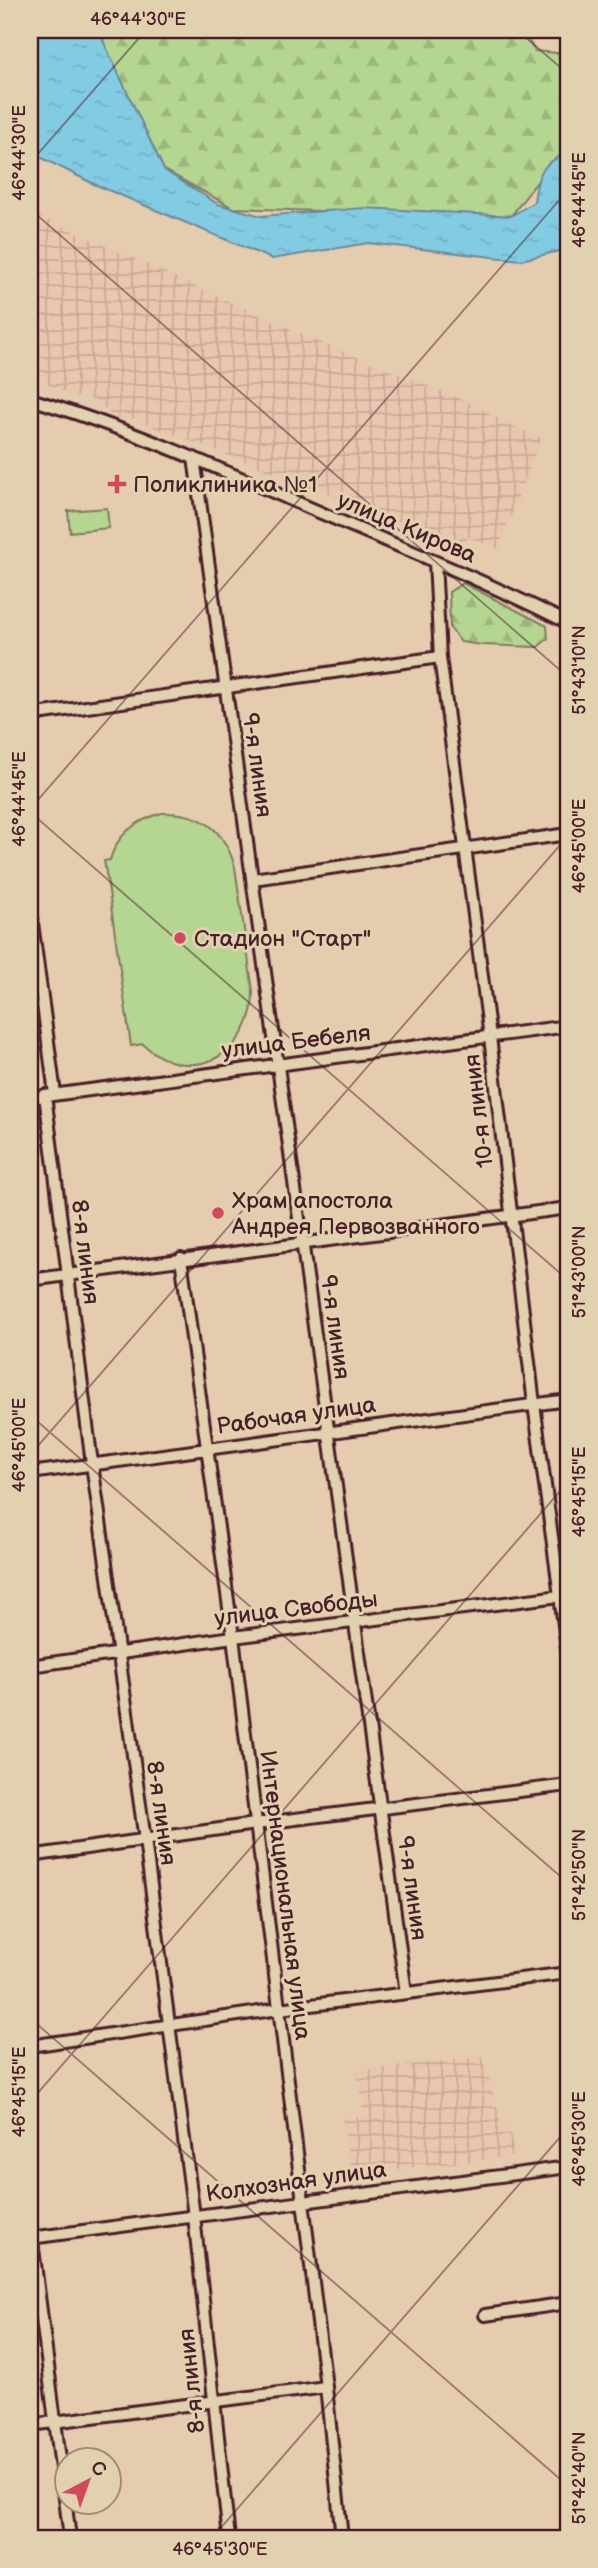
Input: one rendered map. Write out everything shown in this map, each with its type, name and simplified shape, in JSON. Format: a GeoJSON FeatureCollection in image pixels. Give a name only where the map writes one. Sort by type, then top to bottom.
{"type":"FeatureCollection","features":[{"type":"Feature","properties":{"kind":"street","name":"улица Кирова"},"geometry":{"type":"LineString","coordinates":[[30,399],[79,414],[194,458],[435,562],[568,623]]}},
{"type":"Feature","properties":{"kind":"street","name":"9-я линия"},"geometry":{"type":"LineString","coordinates":[[194,458],[231,687],[253,879],[406,1993]]}},
{"type":"Feature","properties":{"kind":"street","name":"10-я линия"},"geometry":{"type":"LineString","coordinates":[[435,562],[440,656],[490,1037],[534,1404],[564,1595],[568,1655]]}},
{"type":"Feature","properties":{"kind":"street"},"geometry":{"type":"LineString","coordinates":[[30,715],[440,656]]}},
{"type":"Feature","properties":{"kind":"street"},"geometry":{"type":"LineString","coordinates":[[253,879],[568,834]]}},
{"type":"Feature","properties":{"kind":"street","name":"8-я линия"},"geometry":{"type":"LineString","coordinates":[[30,908],[68,1274],[194,2216],[229,2538]]}},
{"type":"Feature","properties":{"kind":"street","name":"улица Бебеля"},"geometry":{"type":"LineString","coordinates":[[30,1098],[568,1026]]}},
{"type":"Feature","properties":{"kind":"street"},"geometry":{"type":"LineString","coordinates":[[30,1279],[568,1208]]}},
{"type":"Feature","properties":{"kind":"street","name":"Интернациональная улица"},"geometry":{"type":"LineString","coordinates":[[181,1258],[233,1637],[326,2387],[342,2538]]}},
{"type":"Feature","properties":{"kind":"street","name":"Рабочая улица"},"geometry":{"type":"LineString","coordinates":[[30,1473],[568,1399]]}},
{"type":"Feature","properties":{"kind":"street","name":"улица Свободы"},"geometry":{"type":"LineString","coordinates":[[30,1666],[564,1595]]}},
{"type":"Feature","properties":{"kind":"street"},"geometry":{"type":"LineString","coordinates":[[30,1856],[255,1824],[568,1786]]}},
{"type":"Feature","properties":{"kind":"street"},"geometry":{"type":"LineString","coordinates":[[30,2046],[279,2010],[568,1973]]}},
{"type":"Feature","properties":{"kind":"street","name":"Колхозная улица"},"geometry":{"type":"LineString","coordinates":[[31,2238],[568,2166]]}},
{"type":"Feature","properties":{"kind":"street"},"geometry":{"type":"LineString","coordinates":[[30,2225],[70,2538]]}},
{"type":"Feature","properties":{"kind":"street"},"geometry":{"type":"LineString","coordinates":[[485,2315],[568,2303]]}},
{"type":"Feature","properties":{"kind":"street"},"geometry":{"type":"LineString","coordinates":[[30,2425],[326,2387]]}},
{"type":"Feature","properties":{"kind":"shaded area"},"geometry":{"type":"Polygon","coordinates":[[[30,212],[317,341],[471,403],[508,424],[541,438],[498,549],[468,537],[464,546],[123,415],[120,419],[109,414],[110,410],[94,404],[91,399],[80,394],[78,397],[30,377],[30,212]]]}},
{"type":"Feature","properties":{"kind":"shaded area"},"geometry":{"type":"Polygon","coordinates":[[[483,2057],[502,2126],[509,2125],[514,2156],[350,2175],[343,2119],[364,2116],[357,2071],[483,2057]]]}},
{"type":"Feature","properties":{"kind":"green space"},"geometry":{"type":"Polygon","coordinates":[[[101,30],[522,30],[535,51],[568,54],[568,153],[537,182],[511,216],[394,210],[233,208],[164,170],[104,45],[101,30]]]}},
{"type":"Feature","properties":{"kind":"green space"},"geometry":{"type":"Polygon","coordinates":[[[107,508],[109,528],[70,532],[68,511],[107,508]]]}},
{"type":"Feature","properties":{"kind":"green space"},"geometry":{"type":"Polygon","coordinates":[[[463,583],[547,626],[548,638],[538,647],[461,642],[450,628],[449,592],[463,583]]]}},
{"type":"Feature","properties":{"kind":"green space","name":"Стадион \"Старт\""},"geometry":{"type":"Polygon","coordinates":[[[162,813],[189,816],[209,825],[225,842],[235,867],[253,991],[250,1013],[243,1032],[231,1047],[216,1058],[199,1064],[180,1064],[161,1057],[143,1044],[131,1046],[104,861],[110,860],[118,842],[129,829],[144,819],[162,813]]]}},
{"type":"Feature","properties":{"kind":"water"},"geometry":{"type":"Polygon","coordinates":[[[30,30],[98,30],[164,170],[218,204],[261,216],[365,208],[511,216],[534,202],[542,171],[551,161],[568,152],[568,249],[521,260],[368,243],[272,259],[94,184],[38,156],[30,141],[30,30]]]}},
{"type":"Feature","properties":{"kind":"place","name":"Поликлиника №1"},"geometry":{"type":"Point","coordinates":[117,484]}},
{"type":"Feature","properties":{"kind":"place","name":"Стадион \"Старт\""},"geometry":{"type":"Point","coordinates":[180,938]}},
{"type":"Feature","properties":{"kind":"place","name":"Храм апостола Андрея Первозванного"},"geometry":{"type":"Point","coordinates":[218,1213]}}]}
